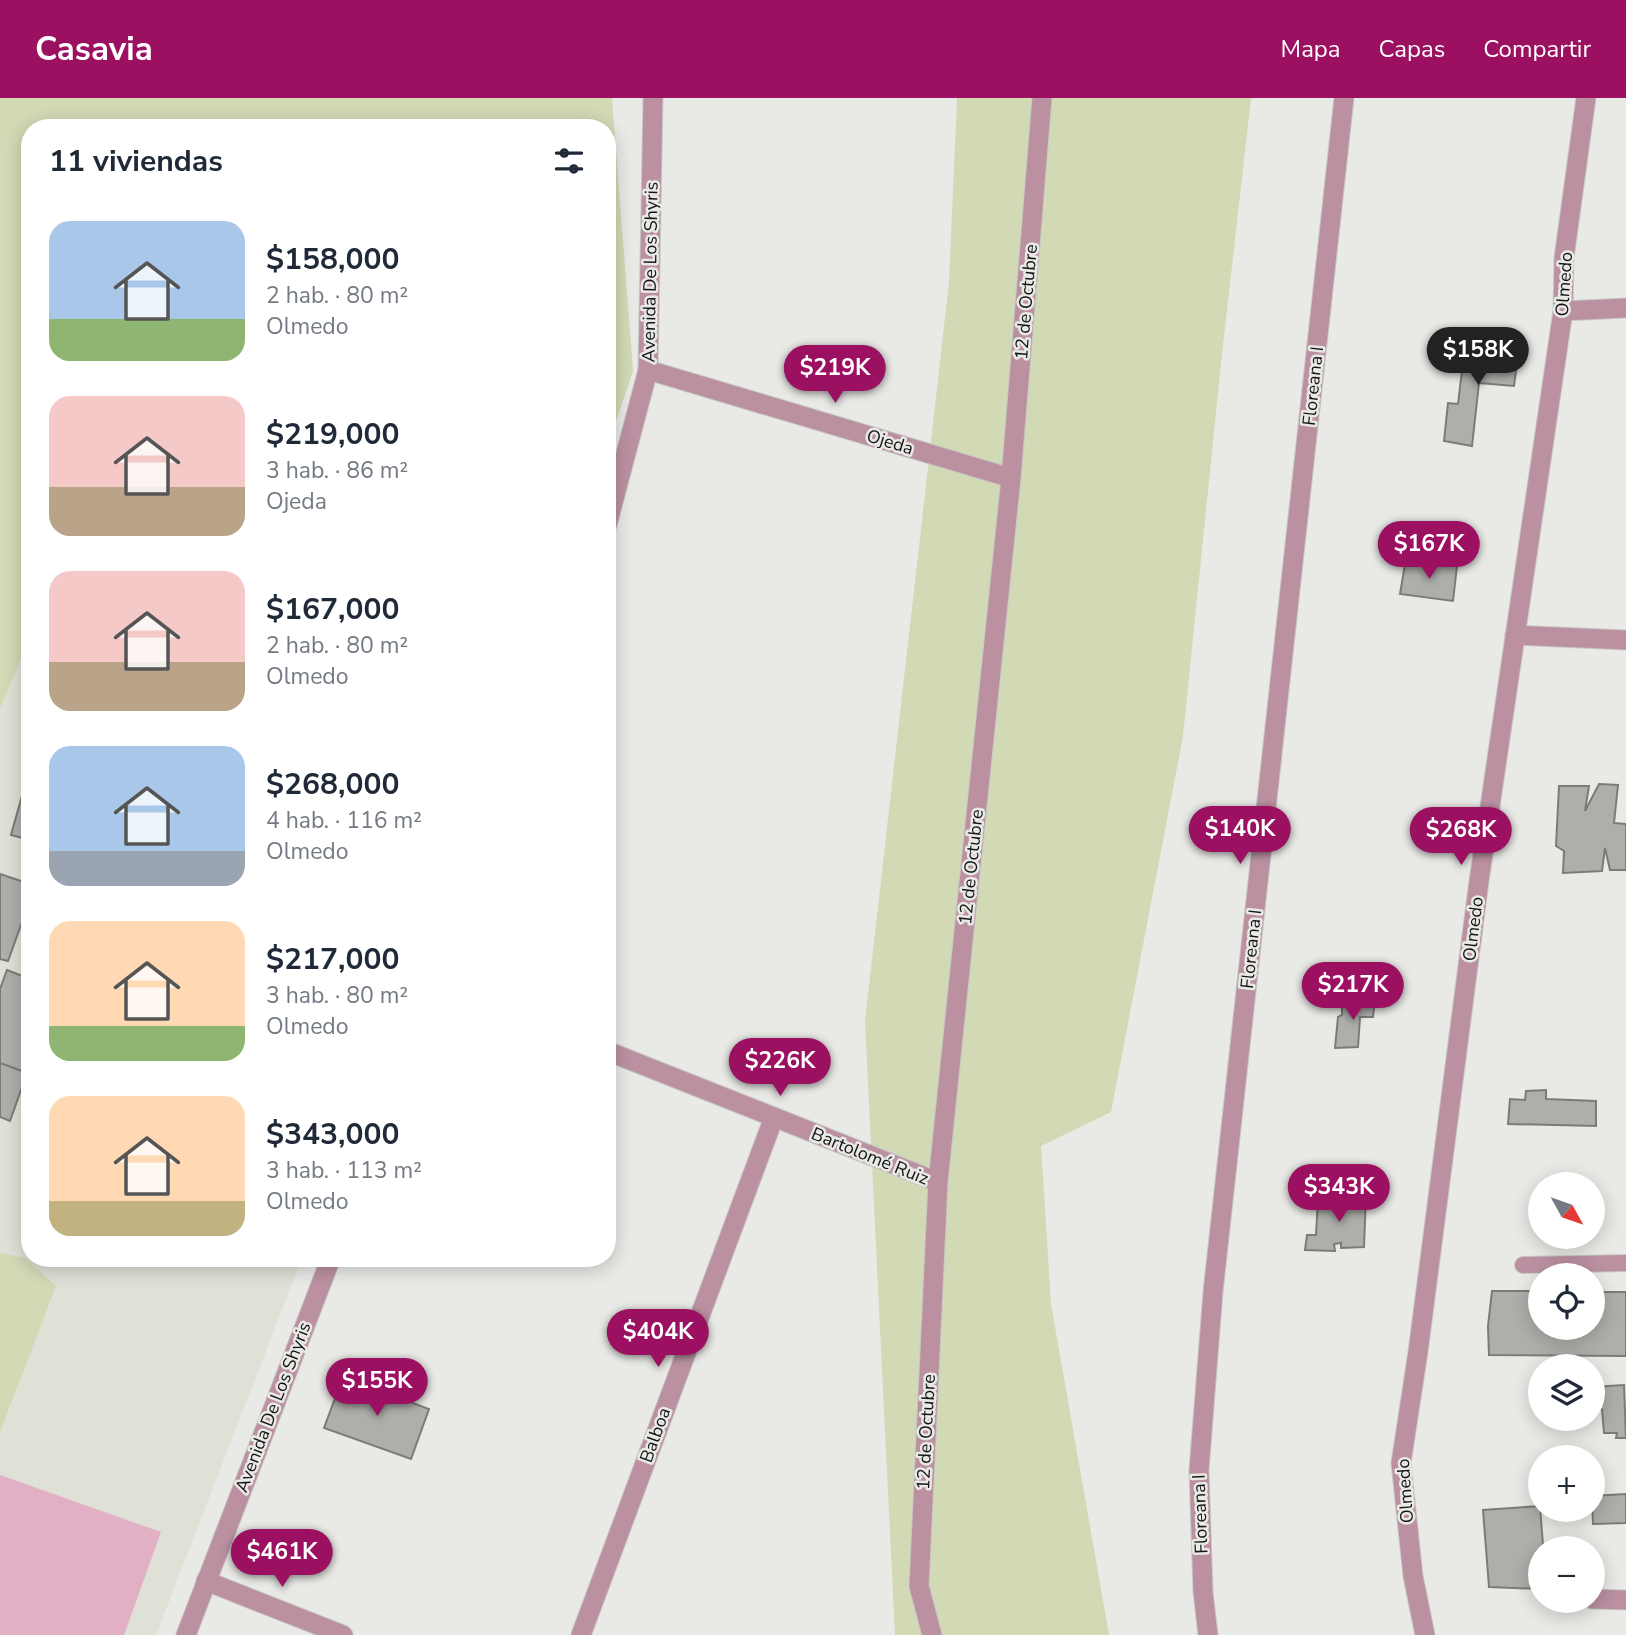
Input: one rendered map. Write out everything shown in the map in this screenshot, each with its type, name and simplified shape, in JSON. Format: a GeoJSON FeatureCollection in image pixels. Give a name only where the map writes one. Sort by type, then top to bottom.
{"type":"FeatureCollection","features":[{"type":"Feature","properties":{"kind":"street","name":"Avenida De Los Shyris"},"geometry":{"type":"LineString","coordinates":[[616,491],[648,370],[653,98]]}},
{"type":"Feature","properties":{"kind":"street","name":"12 de Octubre"},"geometry":{"type":"LineString","coordinates":[[932,1635],[919,1586],[938,1182],[1011,478],[1042,98]]}},
{"type":"Feature","properties":{"kind":"street","name":"Floreana I"},"geometry":{"type":"LineString","coordinates":[[1208,1635],[1203,1592],[1199,1470],[1213,1292],[1345,98]]}},
{"type":"Feature","properties":{"kind":"street","name":"Olmedo"},"geometry":{"type":"LineString","coordinates":[[1425,1635],[1413,1576],[1401,1463],[1418,1352],[1479,881],[1563,311],[1564,258],[1586,98]]}},
{"type":"Feature","properties":{"kind":"street"},"geometry":{"type":"LineString","coordinates":[[1563,311],[1626,308]]}},
{"type":"Feature","properties":{"kind":"street","name":"Ojeda"},"geometry":{"type":"LineString","coordinates":[[648,370],[1011,478]]}},
{"type":"Feature","properties":{"kind":"street"},"geometry":{"type":"LineString","coordinates":[[1515,635],[1626,640]]}},
{"type":"Feature","properties":{"kind":"street","name":"Bartolomé Ruiz"},"geometry":{"type":"LineString","coordinates":[[616,1055],[938,1182]]}},
{"type":"Feature","properties":{"kind":"street","name":"Balboa"},"geometry":{"type":"LineString","coordinates":[[580,1635],[774,1117]]}},
{"type":"Feature","properties":{"kind":"street","name":"Avenida De Los Shyris"},"geometry":{"type":"LineString","coordinates":[[186,1635],[328,1267]]}},
{"type":"Feature","properties":{"kind":"street"},"geometry":{"type":"LineString","coordinates":[[206,1581],[344,1635]]}},
{"type":"Feature","properties":{"kind":"street"},"geometry":{"type":"LineString","coordinates":[[1605,1599],[1626,1600]]}},
{"type":"Feature","properties":{"kind":"lane"},"geometry":{"type":"LineString","coordinates":[[1523,1265],[1626,1264]]}},
{"type":"Feature","properties":{"kind":"shaded area"},"geometry":{"type":"Polygon","coordinates":[[[0,98],[425,119],[21,119],[21,1267],[299,1267],[156,1635],[0,1635],[0,98]]]}},
{"type":"Feature","properties":{"kind":"shaded area"},"geometry":{"type":"Polygon","coordinates":[[[0,1475],[161,1532],[124,1635],[0,1635],[0,1475]]]}},
{"type":"Feature","properties":{"kind":"green space"},"geometry":{"type":"Polygon","coordinates":[[[0,98],[612,98],[614,119],[21,119],[21,659],[0,708],[0,98]]]}},
{"type":"Feature","properties":{"kind":"green space"},"geometry":{"type":"Polygon","coordinates":[[[957,98],[1251,98],[1183,736],[1111,1112],[1041,1146],[1051,1304],[1109,1635],[895,1635],[865,1021],[949,283],[957,98]]]}},
{"type":"Feature","properties":{"kind":"green space"},"geometry":{"type":"Polygon","coordinates":[[[616,150],[633,371],[616,421],[616,150]]]}},
{"type":"Feature","properties":{"kind":"green space"},"geometry":{"type":"Polygon","coordinates":[[[0,1253],[21,1257],[21,1267],[35,1267],[56,1286],[0,1432],[0,1253]]]}},
{"type":"Feature","properties":{"kind":"building"},"geometry":{"type":"Polygon","coordinates":[[[1465,345],[1519,348],[1514,386],[1479,383],[1472,446],[1444,441],[1448,403],[1458,404],[1465,345]]]}},
{"type":"Feature","properties":{"kind":"building"},"geometry":{"type":"Polygon","coordinates":[[[1405,564],[1457,566],[1453,601],[1400,594],[1405,564]]]}},
{"type":"Feature","properties":{"kind":"building"},"geometry":{"type":"Polygon","coordinates":[[[1599,784],[1618,785],[1614,823],[1626,824],[1626,870],[1610,870],[1605,848],[1602,871],[1563,873],[1564,851],[1556,846],[1559,786],[1589,786],[1585,811],[1599,784]]]}},
{"type":"Feature","properties":{"kind":"building"},"geometry":{"type":"Polygon","coordinates":[[[21,799],[21,838],[11,835],[21,799]]]}},
{"type":"Feature","properties":{"kind":"building"},"geometry":{"type":"Polygon","coordinates":[[[0,874],[21,881],[21,925],[8,961],[0,959],[0,874]]]}},
{"type":"Feature","properties":{"kind":"building"},"geometry":{"type":"Polygon","coordinates":[[[7,970],[21,975],[21,1071],[0,1063],[0,989],[7,970]]]}},
{"type":"Feature","properties":{"kind":"building"},"geometry":{"type":"Polygon","coordinates":[[[1351,998],[1375,999],[1373,1017],[1360,1017],[1358,1047],[1335,1048],[1342,1003],[1351,1003],[1351,998]]]}},
{"type":"Feature","properties":{"kind":"building"},"geometry":{"type":"Polygon","coordinates":[[[0,1063],[21,1071],[21,1090],[10,1121],[0,1117],[0,1063]]]}},
{"type":"Feature","properties":{"kind":"building"},"geometry":{"type":"Polygon","coordinates":[[[1546,1090],[1546,1099],[1596,1101],[1596,1126],[1508,1124],[1510,1099],[1525,1100],[1526,1091],[1546,1090]]]}},
{"type":"Feature","properties":{"kind":"building"},"geometry":{"type":"Polygon","coordinates":[[[1366,1195],[1364,1247],[1341,1248],[1341,1243],[1334,1244],[1335,1251],[1305,1250],[1307,1235],[1316,1235],[1318,1198],[1366,1195]]]}},
{"type":"Feature","properties":{"kind":"building"},"geometry":{"type":"Polygon","coordinates":[[[1492,1291],[1528,1291],[1528,1340],[1605,1340],[1605,1292],[1626,1292],[1626,1356],[1489,1355],[1488,1326],[1492,1291]]]}},
{"type":"Feature","properties":{"kind":"building"},"geometry":{"type":"Polygon","coordinates":[[[343,1377],[429,1409],[411,1459],[324,1428],[343,1377]]]}},
{"type":"Feature","properties":{"kind":"building"},"geometry":{"type":"Polygon","coordinates":[[[1624,1385],[1626,1438],[1616,1438],[1617,1433],[1604,1433],[1605,1386],[1624,1385]]]}},
{"type":"Feature","properties":{"kind":"building"},"geometry":{"type":"Polygon","coordinates":[[[1626,1494],[1626,1523],[1593,1524],[1605,1522],[1605,1495],[1626,1494]]]}},
{"type":"Feature","properties":{"kind":"building"},"geometry":{"type":"Polygon","coordinates":[[[1528,1507],[1528,1522],[1541,1522],[1542,1536],[1528,1536],[1528,1589],[1489,1587],[1483,1510],[1528,1507]]]}}]}
